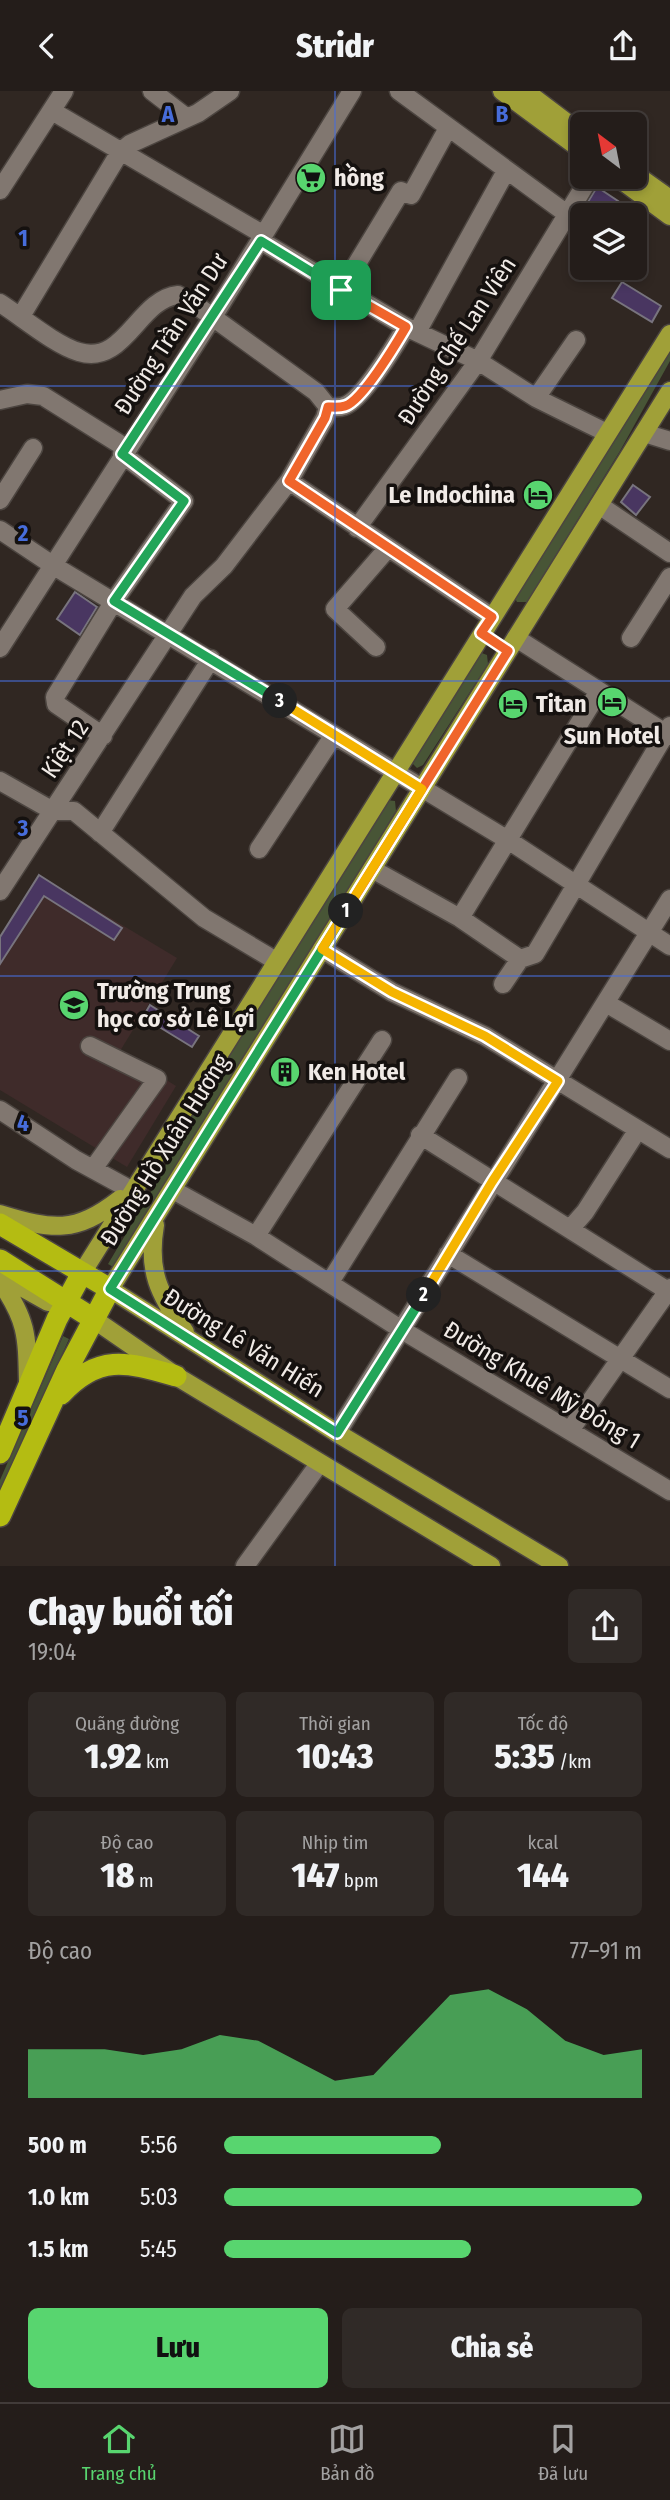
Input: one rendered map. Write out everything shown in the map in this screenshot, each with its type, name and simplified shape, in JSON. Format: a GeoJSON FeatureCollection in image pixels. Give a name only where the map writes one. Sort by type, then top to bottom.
{"type":"FeatureCollection","features":[{"type":"Feature","properties":{"kind":"highway","name":"Đường Lê Văn Hiến"},"geometry":{"type":"LineString","coordinates":[[0,1224],[110,1289]]}},
{"type":"Feature","properties":{"kind":"highway"},"geometry":{"type":"LineString","coordinates":[[0,1260],[92,1318]]}},
{"type":"Feature","properties":{"kind":"highway","name":"Đường Hồ Xuân Hương"},"geometry":{"type":"LineString","coordinates":[[0,1453],[65,1302],[82,1273]]}},
{"type":"Feature","properties":{"kind":"highway","name":"Đường Hồ Xuân Hương"},"geometry":{"type":"LineString","coordinates":[[0,1516],[92,1318],[110,1289]]}},
{"type":"Feature","properties":{"kind":"highway"},"geometry":{"type":"LineString","coordinates":[[50,1405],[78,1376],[98,1366],[129,1362],[176,1376]]}},
{"type":"Feature","properties":{"kind":"main road"},"geometry":{"type":"LineString","coordinates":[[502,91],[570,141]]}},
{"type":"Feature","properties":{"kind":"main road"},"geometry":{"type":"LineString","coordinates":[[525,91],[570,125]]}},
{"type":"Feature","properties":{"kind":"main road"},"geometry":{"type":"LineString","coordinates":[[648,183],[670,199]]}},
{"type":"Feature","properties":{"kind":"main road"},"geometry":{"type":"LineString","coordinates":[[633,189],[670,216]]}},
{"type":"Feature","properties":{"kind":"main road","name":"Đường Hồ Xuân Hương"},"geometry":{"type":"LineString","coordinates":[[82,1273],[131,1190],[670,334]]}},
{"type":"Feature","properties":{"kind":"main road","name":"Đường Hồ Xuân Hương"},"geometry":{"type":"LineString","coordinates":[[110,1289],[670,391]]}},
{"type":"Feature","properties":{"kind":"main road"},"geometry":{"type":"LineString","coordinates":[[495,611],[527,621]]}},
{"type":"Feature","properties":{"kind":"main road"},"geometry":{"type":"LineString","coordinates":[[481,633],[512,644]]}},
{"type":"Feature","properties":{"kind":"main road"},"geometry":{"type":"LineString","coordinates":[[0,1214],[67,1228],[96,1218],[131,1190]]}},
{"type":"Feature","properties":{"kind":"main road"},"geometry":{"type":"LineString","coordinates":[[156,1217],[152,1246],[153,1270],[164,1301],[189,1338]]}},
{"type":"Feature","properties":{"kind":"main road"},"geometry":{"type":"LineString","coordinates":[[0,1275],[48,1302],[65,1302]]}},
{"type":"Feature","properties":{"kind":"main road"},"geometry":{"type":"LineString","coordinates":[[0,1280],[21,1310],[27,1346],[29,1385]]}},
{"type":"Feature","properties":{"kind":"main road","name":"Đường Lê Văn Hiến"},"geometry":{"type":"LineString","coordinates":[[110,1289],[337,1433],[558,1566]]}},
{"type":"Feature","properties":{"kind":"main road"},"geometry":{"type":"LineString","coordinates":[[92,1318],[176,1376],[491,1566]]}},
{"type":"Feature","properties":{"kind":"street"},"geometry":{"type":"LineString","coordinates":[[0,190],[64,91]]}},
{"type":"Feature","properties":{"kind":"street"},"geometry":{"type":"LineString","coordinates":[[152,91],[187,118]]}},
{"type":"Feature","properties":{"kind":"street","name":"Đường Trần Văn Dư"},"geometry":{"type":"LineString","coordinates":[[0,648],[262,238],[352,91]]}},
{"type":"Feature","properties":{"kind":"street"},"geometry":{"type":"LineString","coordinates":[[399,91],[506,171],[568,213]]}},
{"type":"Feature","properties":{"kind":"street"},"geometry":{"type":"LineString","coordinates":[[538,91],[570,115]]}},
{"type":"Feature","properties":{"kind":"street"},"geometry":{"type":"LineString","coordinates":[[21,316],[120,152],[187,118],[227,92]]}},
{"type":"Feature","properties":{"kind":"street"},"geometry":{"type":"LineString","coordinates":[[52,111],[262,238]]}},
{"type":"Feature","properties":{"kind":"street"},"geometry":{"type":"LineString","coordinates":[[341,290],[401,191],[411,195],[448,128]]}},
{"type":"Feature","properties":{"kind":"street"},"geometry":{"type":"LineString","coordinates":[[328,407],[342,407],[352,402],[412,329],[506,171]]}},
{"type":"Feature","properties":{"kind":"street"},"geometry":{"type":"LineString","coordinates":[[648,174],[670,190]]}},
{"type":"Feature","properties":{"kind":"street","name":"Đường Chế Lan Viên"},"geometry":{"type":"LineString","coordinates":[[357,528],[478,361],[583,189]]}},
{"type":"Feature","properties":{"kind":"street","name":"Đường Trần Văn Dư"},"geometry":{"type":"LineString","coordinates":[[262,238],[341,290],[478,361],[536,398]]}},
{"type":"Feature","properties":{"kind":"street"},"geometry":{"type":"LineString","coordinates":[[0,303],[71,349],[91,354],[114,346],[153,305],[168,296],[178,295],[316,392],[328,407]]}},
{"type":"Feature","properties":{"kind":"street"},"geometry":{"type":"LineString","coordinates":[[576,340],[536,398],[607,433]]}},
{"type":"Feature","properties":{"kind":"street"},"geometry":{"type":"LineString","coordinates":[[0,400],[32,394],[59,406],[124,451]]}},
{"type":"Feature","properties":{"kind":"street"},"geometry":{"type":"LineString","coordinates":[[328,407],[325,418],[289,481],[388,548],[495,611]]}},
{"type":"Feature","properties":{"kind":"street"},"geometry":{"type":"LineString","coordinates":[[644,433],[670,441]]}},
{"type":"Feature","properties":{"kind":"street"},"geometry":{"type":"LineString","coordinates":[[0,500],[33,448]]}},
{"type":"Feature","properties":{"kind":"street","name":"Đường Trần Văn Dư"},"geometry":{"type":"LineString","coordinates":[[114,601],[184,501],[124,451]]}},
{"type":"Feature","properties":{"kind":"street","name":"Kiệt 12"},"geometry":{"type":"LineString","coordinates":[[0,891],[194,596],[225,566],[289,481]]}},
{"type":"Feature","properties":{"kind":"street"},"geometry":{"type":"LineString","coordinates":[[599,505],[670,553]]}},
{"type":"Feature","properties":{"kind":"street"},"geometry":{"type":"LineString","coordinates":[[0,530],[394,773],[508,840],[670,946]]}},
{"type":"Feature","properties":{"kind":"street"},"geometry":{"type":"LineString","coordinates":[[376,647],[329,615],[388,548]]}},
{"type":"Feature","properties":{"kind":"street"},"geometry":{"type":"LineString","coordinates":[[631,638],[670,577]]}},
{"type":"Feature","properties":{"kind":"street"},"geometry":{"type":"LineString","coordinates":[[103,736],[55,701],[114,601]]}},
{"type":"Feature","properties":{"kind":"street"},"geometry":{"type":"LineString","coordinates":[[503,984],[527,957],[578,884],[669,732],[512,644]]}},
{"type":"Feature","properties":{"kind":"street"},"geometry":{"type":"LineString","coordinates":[[100,833],[211,659]]}},
{"type":"Feature","properties":{"kind":"street"},"geometry":{"type":"LineString","coordinates":[[460,918],[599,691]]}},
{"type":"Feature","properties":{"kind":"street"},"geometry":{"type":"LineString","coordinates":[[259,849],[334,735]]}},
{"type":"Feature","properties":{"kind":"street"},"geometry":{"type":"LineString","coordinates":[[0,781],[53,811],[74,811],[204,918],[276,961]]}},
{"type":"Feature","properties":{"kind":"street"},"geometry":{"type":"LineString","coordinates":[[372,869],[527,957]]}},
{"type":"Feature","properties":{"kind":"street"},"geometry":{"type":"LineString","coordinates":[[337,1433],[670,899]]}},
{"type":"Feature","properties":{"kind":"street"},"geometry":{"type":"LineString","coordinates":[[322,949],[392,992],[485,1036],[670,1149]]}},
{"type":"Feature","properties":{"kind":"street"},"geometry":{"type":"LineString","coordinates":[[606,1003],[670,1041]]}},
{"type":"Feature","properties":{"kind":"street"},"geometry":{"type":"LineString","coordinates":[[256,1236],[382,1040]]}},
{"type":"Feature","properties":{"kind":"street"},"geometry":{"type":"LineString","coordinates":[[90,1046],[157,1079],[93,1169]]}},
{"type":"Feature","properties":{"kind":"street"},"geometry":{"type":"LineString","coordinates":[[330,1282],[458,1078]]}},
{"type":"Feature","properties":{"kind":"street"},"geometry":{"type":"LineString","coordinates":[[0,1110],[131,1190]]}},
{"type":"Feature","properties":{"kind":"street"},"geometry":{"type":"LineString","coordinates":[[570,1229],[585,1212],[637,1131]]}},
{"type":"Feature","properties":{"kind":"street"},"geometry":{"type":"LineString","coordinates":[[420,1135],[492,1182],[669,1289],[619,1357],[571,1430]]}},
{"type":"Feature","properties":{"kind":"street","name":"Đường Khuê Mỹ Đông 1"},"geometry":{"type":"LineString","coordinates":[[173,1190],[256,1236],[402,1330],[670,1492]]}},
{"type":"Feature","properties":{"kind":"street"},"geometry":{"type":"LineString","coordinates":[[448,1254],[670,1389]]}},
{"type":"Feature","properties":{"kind":"street"},"geometry":{"type":"LineString","coordinates":[[245,1566],[320,1464]]}},
{"type":"Feature","properties":{"kind":"shaded area","name":"Trường Trung học cơ sở Lê Lợi"},"geometry":{"type":"Polygon","coordinates":[[[39,875],[177,958],[120,1051],[176,1086],[127,1167],[0,1090],[0,939],[39,875]]]}},
{"type":"Feature","properties":{"kind":"green space"},"geometry":{"type":"Polygon","coordinates":[[[670,342],[670,361],[620,451],[527,602],[517,602],[514,596],[670,342]]]}},
{"type":"Feature","properties":{"kind":"green space"},"geometry":{"type":"Polygon","coordinates":[[[479,652],[487,655],[488,664],[423,765],[417,768],[412,763],[479,652]]]}},
{"type":"Feature","properties":{"kind":"green space"},"geometry":{"type":"Polygon","coordinates":[[[386,800],[395,801],[396,811],[115,1268],[108,1264],[162,1173],[188,1119],[386,800]]]}},
{"type":"Feature","properties":{"kind":"green space"},"geometry":{"type":"Polygon","coordinates":[[[63,1336],[69,1339],[0,1492],[0,1480],[63,1336]]]}},
{"type":"Feature","properties":{"kind":"building"},"geometry":{"type":"Polygon","coordinates":[[[596,189],[618,201],[617,203],[587,203],[596,189]]]}},
{"type":"Feature","properties":{"kind":"building"},"geometry":{"type":"Polygon","coordinates":[[[622,282],[661,306],[652,322],[612,298],[622,282]]]}},
{"type":"Feature","properties":{"kind":"building"},"geometry":{"type":"Polygon","coordinates":[[[633,485],[650,497],[636,515],[621,502],[633,485]]]}},
{"type":"Feature","properties":{"kind":"building"},"geometry":{"type":"Polygon","coordinates":[[[75,592],[97,607],[80,635],[57,619],[75,592]]]}},
{"type":"Feature","properties":{"kind":"building"},"geometry":{"type":"Polygon","coordinates":[[[39,875],[122,928],[114,940],[44,896],[0,964],[0,937],[39,875]]]}},
{"type":"Feature","properties":{"kind":"building"},"geometry":{"type":"Polygon","coordinates":[[[150,1005],[199,1036],[192,1047],[143,1017],[150,1005]]]}},
{"type":"Feature","properties":{"kind":"place","name":"hồng"},"geometry":{"type":"Point","coordinates":[311,178]}},
{"type":"Feature","properties":{"kind":"place","name":"Le Indochina"},"geometry":{"type":"Point","coordinates":[538,495]}},
{"type":"Feature","properties":{"kind":"place","name":"Sun Hotel"},"geometry":{"type":"Point","coordinates":[612,702]}},
{"type":"Feature","properties":{"kind":"place","name":"Titan"},"geometry":{"type":"Point","coordinates":[513,704]}},
{"type":"Feature","properties":{"kind":"place","name":"Trường Trung học cơ sở Lê Lợi"},"geometry":{"type":"Point","coordinates":[74,1005]}},
{"type":"Feature","properties":{"kind":"place","name":"Ken Hotel"},"geometry":{"type":"Point","coordinates":[285,1072]}},
{"type":"Feature","properties":{"kind":"route"},"geometry":{"type":"LineString","coordinates":[[341,290],[261,241],[122,454],[184,501],[114,601],[274,697],[394,773],[422,789],[372,869],[322,949],[392,992],[485,1036],[558,1081],[492,1182],[337,1433],[110,1289],[118,1273],[156,1217],[317,957],[372,869],[508,651],[481,633],[492,617],[289,481],[325,418],[328,407],[342,407],[352,402],[384,363],[406,327],[341,290]]}}]}
